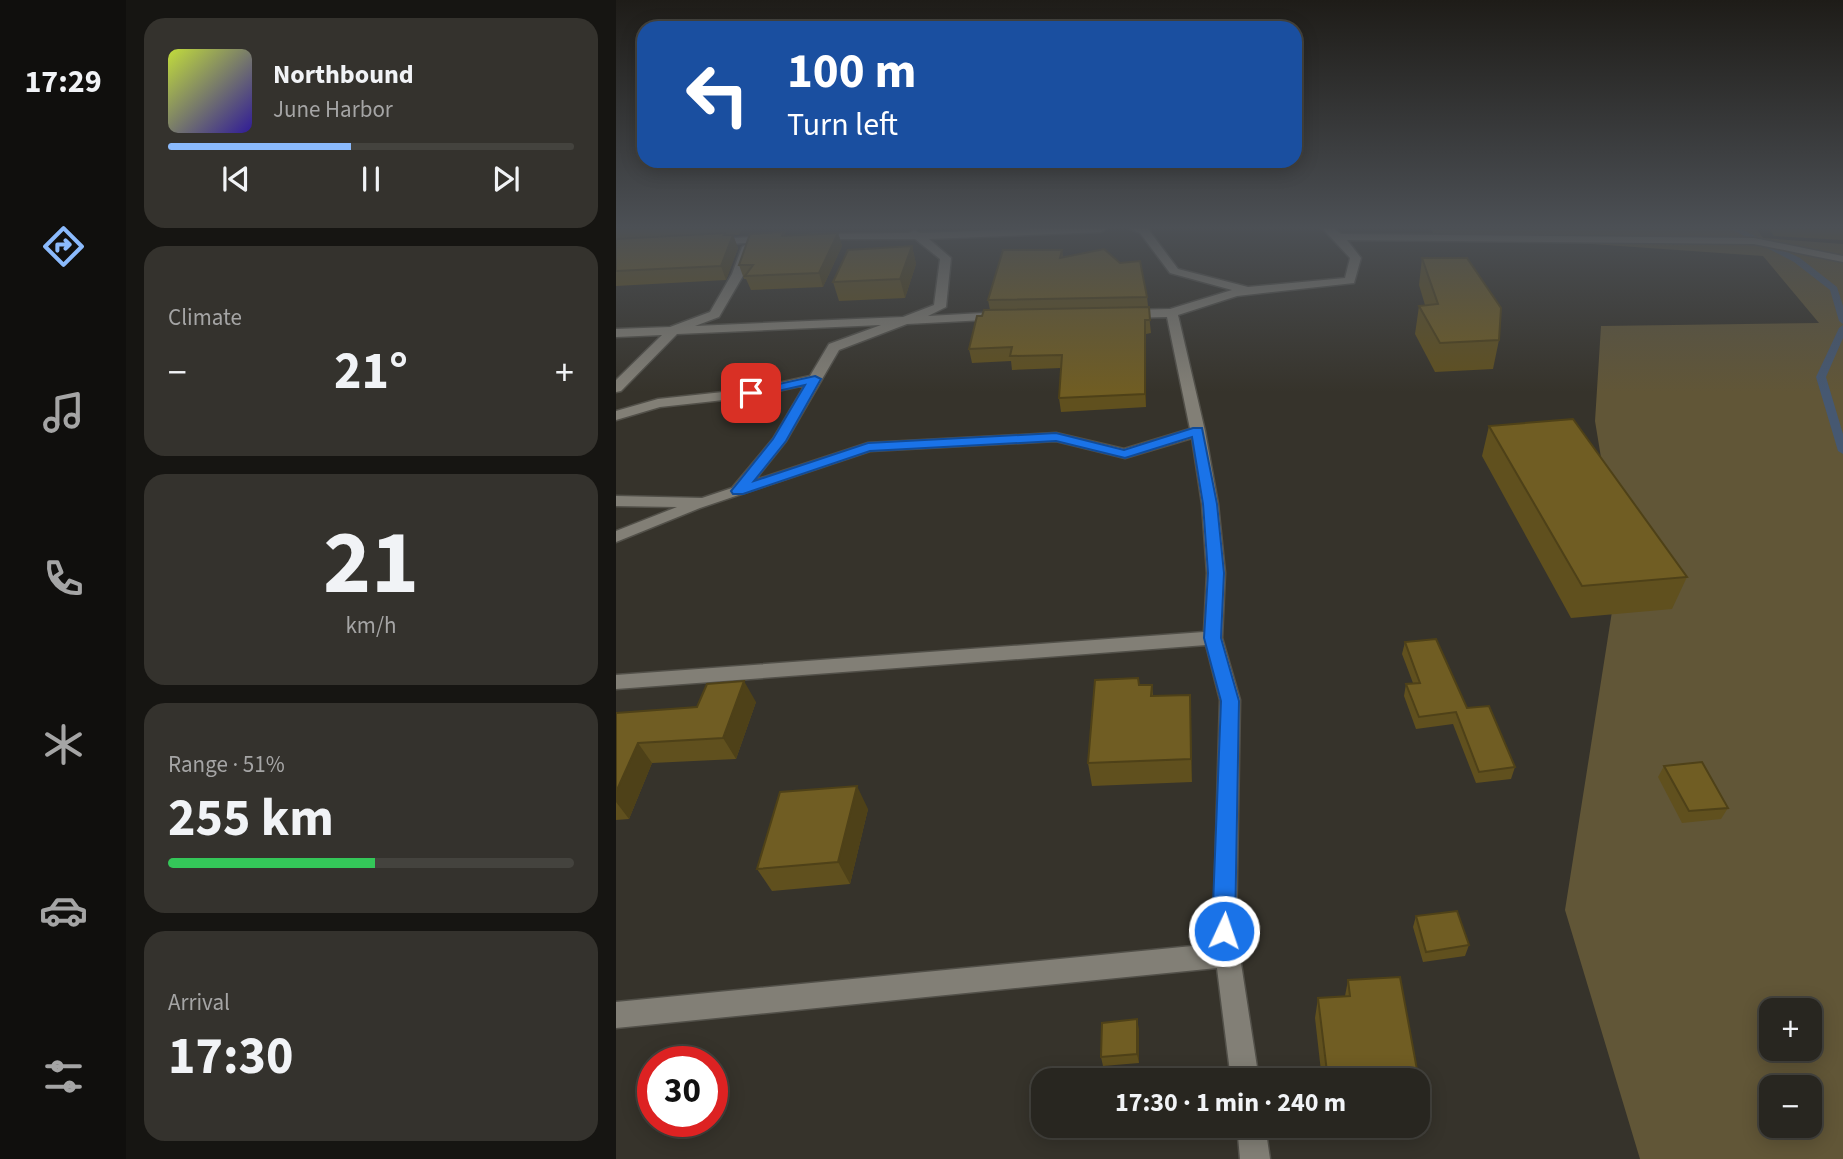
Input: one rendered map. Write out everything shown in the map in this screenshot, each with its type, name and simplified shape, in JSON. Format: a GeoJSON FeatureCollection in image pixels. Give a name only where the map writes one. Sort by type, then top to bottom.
{"type":"FeatureCollection","features":[{"type":"Feature","properties":{"kind":"street"},"geometry":{"type":"LineString","coordinates":[[616,388],[675,330],[715,314],[732,283]]}},
{"type":"Feature","properties":{"kind":"street"},"geometry":{"type":"LineString","coordinates":[[738,491],[779,441],[834,347],[940,307],[943,283]]}},
{"type":"Feature","properties":{"kind":"street"},"geometry":{"type":"LineString","coordinates":[[1221,283],[1248,290]]}},
{"type":"Feature","properties":{"kind":"street"},"geometry":{"type":"LineString","coordinates":[[1118,314],[1172,313],[1195,301],[1248,290],[1326,283]]}},
{"type":"Feature","properties":{"kind":"street"},"geometry":{"type":"LineString","coordinates":[[1172,313],[1198,431],[1210,504],[1216,573],[1213,638],[1230,701],[1224,931],[1243,1068]]}},
{"type":"Feature","properties":{"kind":"street"},"geometry":{"type":"LineString","coordinates":[[616,332],[1009,316]]}},
{"type":"Feature","properties":{"kind":"street"},"geometry":{"type":"LineString","coordinates":[[616,416],[658,403],[751,393],[815,379]]}},
{"type":"Feature","properties":{"kind":"street"},"geometry":{"type":"LineString","coordinates":[[616,537],[703,503],[868,447],[1056,437],[1125,454],[1198,431]]}},
{"type":"Feature","properties":{"kind":"street"},"geometry":{"type":"LineString","coordinates":[[616,501],[703,503]]}},
{"type":"Feature","properties":{"kind":"street"},"geometry":{"type":"LineString","coordinates":[[616,682],[1213,638]]}},
{"type":"Feature","properties":{"kind":"street"},"geometry":{"type":"LineString","coordinates":[[616,1015],[1227,955]]}},
{"type":"Feature","properties":{"kind":"street"},"geometry":{"type":"LineString","coordinates":[[1253,1138],[1255,1159]]}},
{"type":"Feature","properties":{"kind":"shaded area"},"geometry":{"type":"Polygon","coordinates":[[[1786,283],[1843,283],[1843,1159],[1640,1159],[1565,910],[1619,567],[1595,421],[1601,326],[1819,323],[1786,283]]]}},
{"type":"Feature","properties":{"kind":"building"},"geometry":{"type":"Polygon","coordinates":[[[993,283],[1144,283],[1147,297],[988,300],[993,283]]]}},
{"type":"Feature","properties":{"kind":"building"},"geometry":{"type":"Polygon","coordinates":[[[1431,283],[1484,283],[1501,308],[1499,340],[1440,343],[1419,306],[1438,304],[1431,283]]]}},
{"type":"Feature","properties":{"kind":"building"},"geometry":{"type":"Polygon","coordinates":[[[1149,307],[1150,320],[1145,320],[1145,394],[1059,398],[1062,355],[1010,356],[1012,347],[969,349],[977,316],[982,316],[984,310],[1149,307]]]}},
{"type":"Feature","properties":{"kind":"building"},"geometry":{"type":"Polygon","coordinates":[[[1573,419],[1687,577],[1582,586],[1489,426],[1573,419]]]}},
{"type":"Feature","properties":{"kind":"building"},"geometry":{"type":"Polygon","coordinates":[[[1436,639],[1467,708],[1489,706],[1515,767],[1479,772],[1456,712],[1419,717],[1406,684],[1420,683],[1405,642],[1436,639]]]}},
{"type":"Feature","properties":{"kind":"building"},"geometry":{"type":"Polygon","coordinates":[[[1138,678],[1139,685],[1152,685],[1151,696],[1190,695],[1191,759],[1088,763],[1095,680],[1138,678]]]}},
{"type":"Feature","properties":{"kind":"building"},"geometry":{"type":"Polygon","coordinates":[[[744,681],[723,738],[638,743],[616,792],[616,713],[697,707],[707,684],[744,681]]]}},
{"type":"Feature","properties":{"kind":"building"},"geometry":{"type":"Polygon","coordinates":[[[1702,762],[1728,808],[1689,811],[1664,766],[1702,762]]]}},
{"type":"Feature","properties":{"kind":"building"},"geometry":{"type":"Polygon","coordinates":[[[857,786],[838,862],[757,869],[780,792],[857,786]]]}},
{"type":"Feature","properties":{"kind":"building"},"geometry":{"type":"Polygon","coordinates":[[[1457,911],[1469,945],[1426,952],[1416,916],[1457,911]]]}},
{"type":"Feature","properties":{"kind":"building"},"geometry":{"type":"Polygon","coordinates":[[[1400,977],[1417,1068],[1327,1068],[1318,998],[1350,996],[1348,980],[1400,977]]]}},
{"type":"Feature","properties":{"kind":"building"},"geometry":{"type":"Polygon","coordinates":[[[1137,1019],[1137,1054],[1101,1057],[1102,1023],[1137,1019]]]}},
{"type":"Feature","properties":{"kind":"waterway"},"geometry":{"type":"LineString","coordinates":[[1826,283],[1834,289],[1843,321]]}},
{"type":"Feature","properties":{"kind":"waterway"},"geometry":{"type":"LineString","coordinates":[[1843,328],[1821,377],[1843,451]]}},
{"type":"Feature","properties":{"kind":"route"},"geometry":{"type":"LineString","coordinates":[[751,393],[815,379],[779,441],[738,491],[868,447],[1056,437],[1125,454],[1198,431],[1210,504],[1216,573],[1213,638],[1230,701],[1224,931]]}}]}
